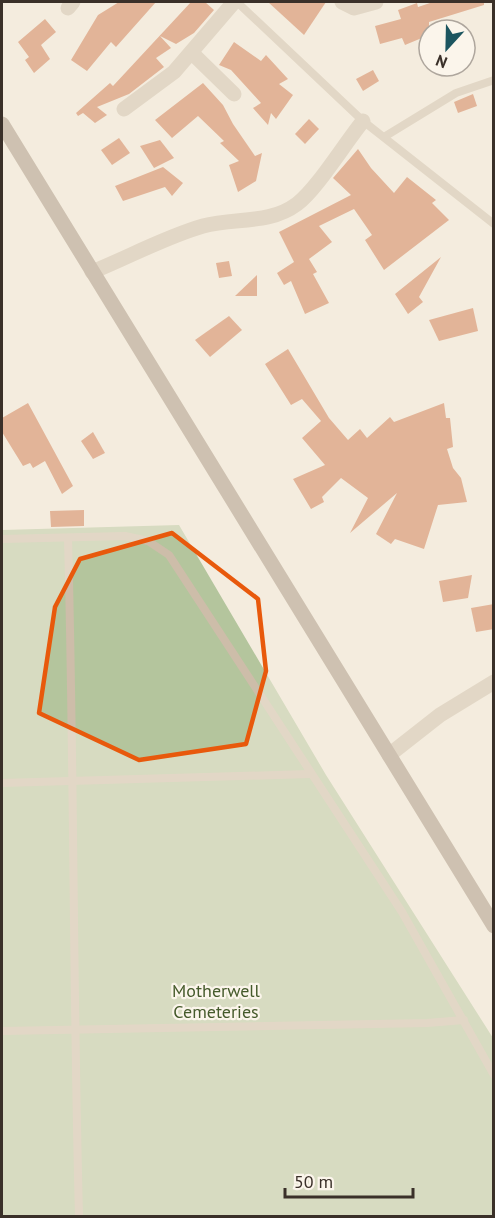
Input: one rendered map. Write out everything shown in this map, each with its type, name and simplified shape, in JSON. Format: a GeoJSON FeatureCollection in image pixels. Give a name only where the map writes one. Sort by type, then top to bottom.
{"type":"FeatureCollection","features":[{"type":"Feature","properties":{"kind":"main road"},"geometry":{"type":"LineString","coordinates":[[2,124],[494,926]]}},
{"type":"Feature","properties":{"kind":"street"},"geometry":{"type":"LineString","coordinates":[[124,109],[159,85],[192,53],[236,2]]}},
{"type":"Feature","properties":{"kind":"street"},"geometry":{"type":"LineString","coordinates":[[342,2],[354,8],[376,2]]}},
{"type":"Feature","properties":{"kind":"street"},"geometry":{"type":"LineString","coordinates":[[192,53],[234,94]]}},
{"type":"Feature","properties":{"kind":"street"},"geometry":{"type":"LineString","coordinates":[[92,272],[202,226],[230,220],[268,218],[286,211],[298,203],[312,188],[363,121]]}},
{"type":"Feature","properties":{"kind":"street"},"geometry":{"type":"LineString","coordinates":[[389,755],[440,715],[494,682]]}},
{"type":"Feature","properties":{"kind":"lane"},"geometry":{"type":"LineString","coordinates":[[236,2],[363,121],[494,224]]}},
{"type":"Feature","properties":{"kind":"lane"},"geometry":{"type":"LineString","coordinates":[[384,137],[456,93],[494,80]]}},
{"type":"Feature","properties":{"kind":"lane"},"geometry":{"type":"LineString","coordinates":[[2,539],[125,536],[148,541],[169,555],[402,912],[494,1075]]}},
{"type":"Feature","properties":{"kind":"lane"},"geometry":{"type":"LineString","coordinates":[[68,538],[75,781],[74,1030],[79,1216]]}},
{"type":"Feature","properties":{"kind":"lane"},"geometry":{"type":"LineString","coordinates":[[2,783],[310,774]]}},
{"type":"Feature","properties":{"kind":"lane"},"geometry":{"type":"LineString","coordinates":[[2,1031],[427,1023],[464,1020]]}},
{"type":"Feature","properties":{"kind":"highlighted area"},"geometry":{"type":"Polygon","coordinates":[[[172,533],[258,599],[266,671],[246,744],[139,760],[39,713],[55,607],[80,559],[172,533]]]}},
{"type":"Feature","properties":{"kind":"green space","name":"Motherwell Cemeteries"},"geometry":{"type":"Polygon","coordinates":[[[179,525],[326,775],[493,1038],[493,1216],[2,1216],[2,530],[179,525]]]}},
{"type":"Feature","properties":{"kind":"building"},"geometry":{"type":"Polygon","coordinates":[[[119,2],[156,2],[116,47],[111,42],[87,71],[71,60],[98,15],[119,2]]]}},
{"type":"Feature","properties":{"kind":"building"},"geometry":{"type":"Polygon","coordinates":[[[191,2],[205,2],[214,10],[194,33],[176,44],[160,36],[171,48],[156,58],[164,67],[129,94],[97,107],[107,115],[95,123],[83,113],[78,116],[76,113],[110,83],[113,86],[191,2]]]}},
{"type":"Feature","properties":{"kind":"building"},"geometry":{"type":"Polygon","coordinates":[[[268,2],[326,2],[304,35],[268,2]]]}},
{"type":"Feature","properties":{"kind":"building"},"geometry":{"type":"Polygon","coordinates":[[[433,2],[484,2],[484,5],[442,18],[417,18],[417,40],[405,45],[402,38],[380,44],[375,26],[401,19],[398,10],[417,3],[418,7],[433,2]]]}},
{"type":"Feature","properties":{"kind":"building"},"geometry":{"type":"Polygon","coordinates":[[[45,19],[56,32],[41,45],[50,59],[34,73],[25,60],[29,57],[18,42],[45,19]]]}},
{"type":"Feature","properties":{"kind":"building"},"geometry":{"type":"Polygon","coordinates":[[[234,42],[261,61],[266,55],[288,79],[279,84],[293,95],[276,119],[271,113],[268,125],[253,108],[261,103],[231,70],[219,65],[234,42]]]}},
{"type":"Feature","properties":{"kind":"building"},"geometry":{"type":"Polygon","coordinates":[[[373,70],[379,81],[363,91],[356,79],[373,70]]]}},
{"type":"Feature","properties":{"kind":"building"},"geometry":{"type":"Polygon","coordinates":[[[203,83],[223,105],[255,156],[262,153],[256,181],[238,192],[229,165],[239,161],[220,143],[224,141],[198,116],[172,138],[155,120],[203,83]]]}},
{"type":"Feature","properties":{"kind":"building"},"geometry":{"type":"Polygon","coordinates":[[[473,94],[477,106],[458,113],[454,102],[473,94]]]}},
{"type":"Feature","properties":{"kind":"building"},"geometry":{"type":"Polygon","coordinates":[[[309,119],[319,129],[305,144],[295,134],[309,119]]]}},
{"type":"Feature","properties":{"kind":"building"},"geometry":{"type":"Polygon","coordinates":[[[119,138],[130,153],[112,165],[101,150],[119,138]]]}},
{"type":"Feature","properties":{"kind":"building"},"geometry":{"type":"Polygon","coordinates":[[[160,140],[174,158],[154,168],[140,146],[160,140]]]}},
{"type":"Feature","properties":{"kind":"building"},"geometry":{"type":"Polygon","coordinates":[[[358,149],[371,168],[394,193],[407,177],[436,200],[432,203],[449,220],[384,270],[365,240],[372,235],[354,209],[319,226],[332,242],[309,259],[317,272],[313,274],[329,303],[305,314],[291,281],[284,285],[277,273],[294,262],[279,232],[351,195],[333,178],[358,149]]]}},
{"type":"Feature","properties":{"kind":"building"},"geometry":{"type":"Polygon","coordinates":[[[163,167],[183,183],[172,196],[165,187],[123,201],[115,186],[163,167]]]}},
{"type":"Feature","properties":{"kind":"building"},"geometry":{"type":"Polygon","coordinates":[[[441,257],[419,297],[423,302],[408,314],[395,294],[441,257]]]}},
{"type":"Feature","properties":{"kind":"building"},"geometry":{"type":"Polygon","coordinates":[[[229,261],[232,276],[219,278],[216,263],[229,261]]]}},
{"type":"Feature","properties":{"kind":"building"},"geometry":{"type":"Polygon","coordinates":[[[257,275],[257,296],[235,296],[257,275]]]}},
{"type":"Feature","properties":{"kind":"building"},"geometry":{"type":"Polygon","coordinates":[[[473,308],[478,331],[439,341],[429,320],[473,308]]]}},
{"type":"Feature","properties":{"kind":"building"},"geometry":{"type":"Polygon","coordinates":[[[229,316],[242,330],[210,357],[195,340],[229,316]]]}},
{"type":"Feature","properties":{"kind":"building"},"geometry":{"type":"Polygon","coordinates":[[[288,349],[329,418],[348,440],[360,429],[367,438],[390,417],[394,422],[444,403],[446,418],[450,418],[453,447],[447,449],[453,468],[461,478],[467,502],[438,505],[424,549],[395,539],[391,544],[376,534],[397,493],[350,533],[368,498],[341,478],[322,497],[324,502],[311,509],[293,479],[325,465],[302,438],[321,421],[302,399],[291,405],[265,364],[288,349]]]}},
{"type":"Feature","properties":{"kind":"building"},"geometry":{"type":"Polygon","coordinates":[[[28,403],[73,486],[62,494],[45,461],[33,468],[30,463],[23,466],[2,432],[2,418],[28,403]]]}},
{"type":"Feature","properties":{"kind":"building"},"geometry":{"type":"Polygon","coordinates":[[[93,432],[105,453],[93,459],[81,441],[93,432]]]}},
{"type":"Feature","properties":{"kind":"building"},"geometry":{"type":"Polygon","coordinates":[[[84,510],[84,526],[51,527],[50,511],[84,510]]]}},
{"type":"Feature","properties":{"kind":"building"},"geometry":{"type":"Polygon","coordinates":[[[472,575],[468,598],[443,602],[439,581],[472,575]]]}},
{"type":"Feature","properties":{"kind":"building"},"geometry":{"type":"Polygon","coordinates":[[[494,604],[494,629],[476,632],[471,608],[494,604]]]}}]}
